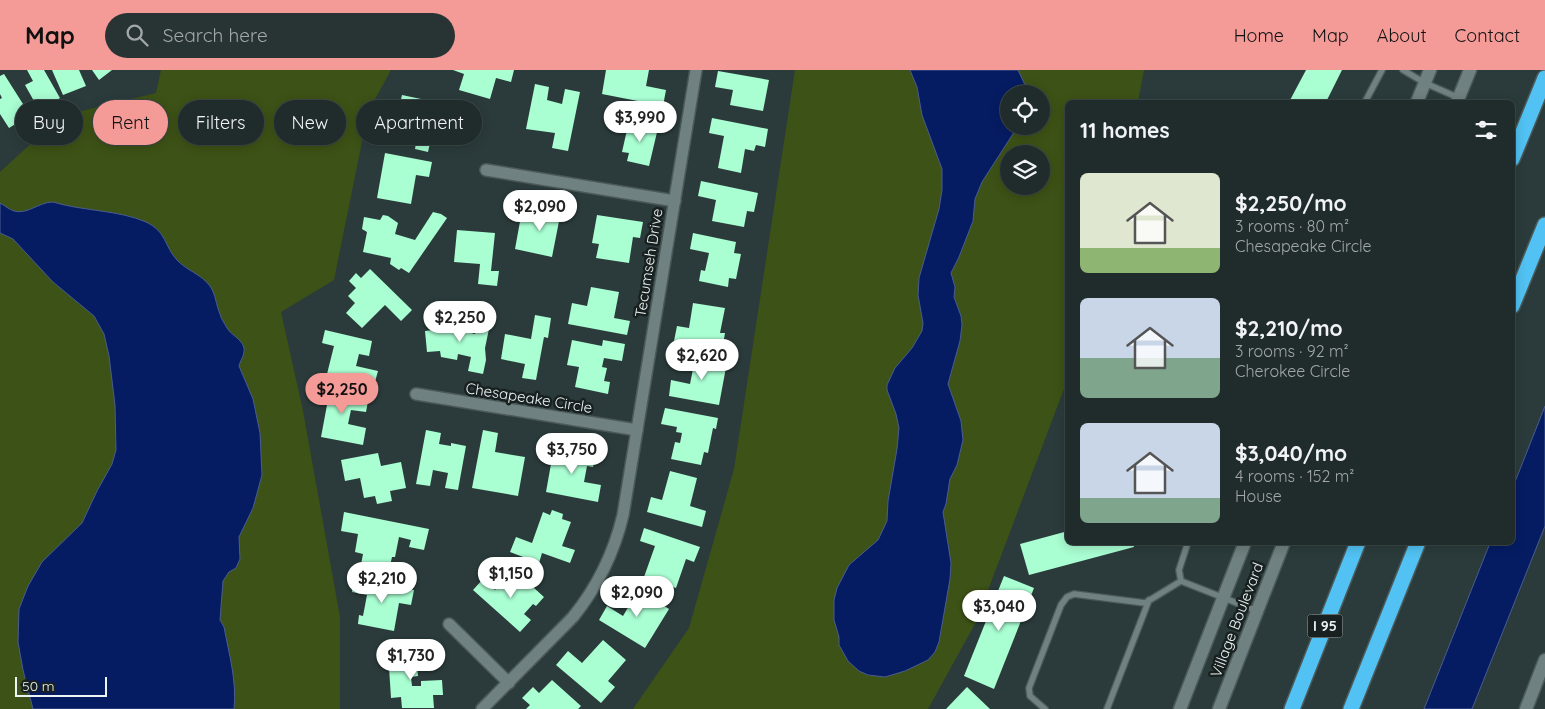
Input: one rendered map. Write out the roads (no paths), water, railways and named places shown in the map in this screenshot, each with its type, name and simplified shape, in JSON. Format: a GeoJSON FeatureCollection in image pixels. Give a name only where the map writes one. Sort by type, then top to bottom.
{"type":"FeatureCollection","features":[{"type":"Feature","properties":{"kind":"highway"},"geometry":{"type":"LineString","coordinates":[[1515,152],[1545,78]]}},
{"type":"Feature","properties":{"kind":"highway"},"geometry":{"type":"LineString","coordinates":[[1515,299],[1545,224]]}},
{"type":"Feature","properties":{"kind":"highway","name":"I 95"},"geometry":{"type":"LineString","coordinates":[[1292,709],[1357,545]]}},
{"type":"Feature","properties":{"kind":"highway"},"geometry":{"type":"LineString","coordinates":[[1351,709],[1417,545]]}},
{"type":"Feature","properties":{"kind":"street","name":"Tecumseh Drive"},"geometry":{"type":"LineString","coordinates":[[482,709],[573,618],[600,578],[612,552],[623,515],[696,70]]}},
{"type":"Feature","properties":{"kind":"street"},"geometry":{"type":"LineString","coordinates":[[1418,100],[1430,70]]}},
{"type":"Feature","properties":{"kind":"street"},"geometry":{"type":"LineString","coordinates":[[1458,100],[1470,70]]}},
{"type":"Feature","properties":{"kind":"street"},"geometry":{"type":"LineString","coordinates":[[486,170],[675,201]]}},
{"type":"Feature","properties":{"kind":"street","name":"Chesapeake Circle"},"geometry":{"type":"LineString","coordinates":[[416,394],[637,430]]}},
{"type":"Feature","properties":{"kind":"street","name":"Village Boulevard"},"geometry":{"type":"LineString","coordinates":[[1180,709],[1244,545]]}},
{"type":"Feature","properties":{"kind":"street","name":"Village Boulevard"},"geometry":{"type":"LineString","coordinates":[[1219,709],[1283,545]]}},
{"type":"Feature","properties":{"kind":"street"},"geometry":{"type":"LineString","coordinates":[[449,624],[509,683]]}},
{"type":"Feature","properties":{"kind":"street"},"geometry":{"type":"LineString","coordinates":[[1526,709],[1545,660]]}},
{"type":"Feature","properties":{"kind":"lane"},"geometry":{"type":"LineString","coordinates":[[1366,100],[1382,70]]}},
{"type":"Feature","properties":{"kind":"lane"},"geometry":{"type":"LineString","coordinates":[[1403,70],[1458,100]]}},
{"type":"Feature","properties":{"kind":"lane"},"geometry":{"type":"LineString","coordinates":[[1181,581],[1178,570],[1187,545]]}},
{"type":"Feature","properties":{"kind":"lane"},"geometry":{"type":"LineString","coordinates":[[1181,581],[1258,611]]}},
{"type":"Feature","properties":{"kind":"lane"},"geometry":{"type":"LineString","coordinates":[[1044,709],[1030,696],[1029,688],[1061,605],[1066,597],[1074,594],[1145,603],[1181,581]]}},
{"type":"Feature","properties":{"kind":"lane"},"geometry":{"type":"LineString","coordinates":[[1107,709],[1149,600]]}}]}
